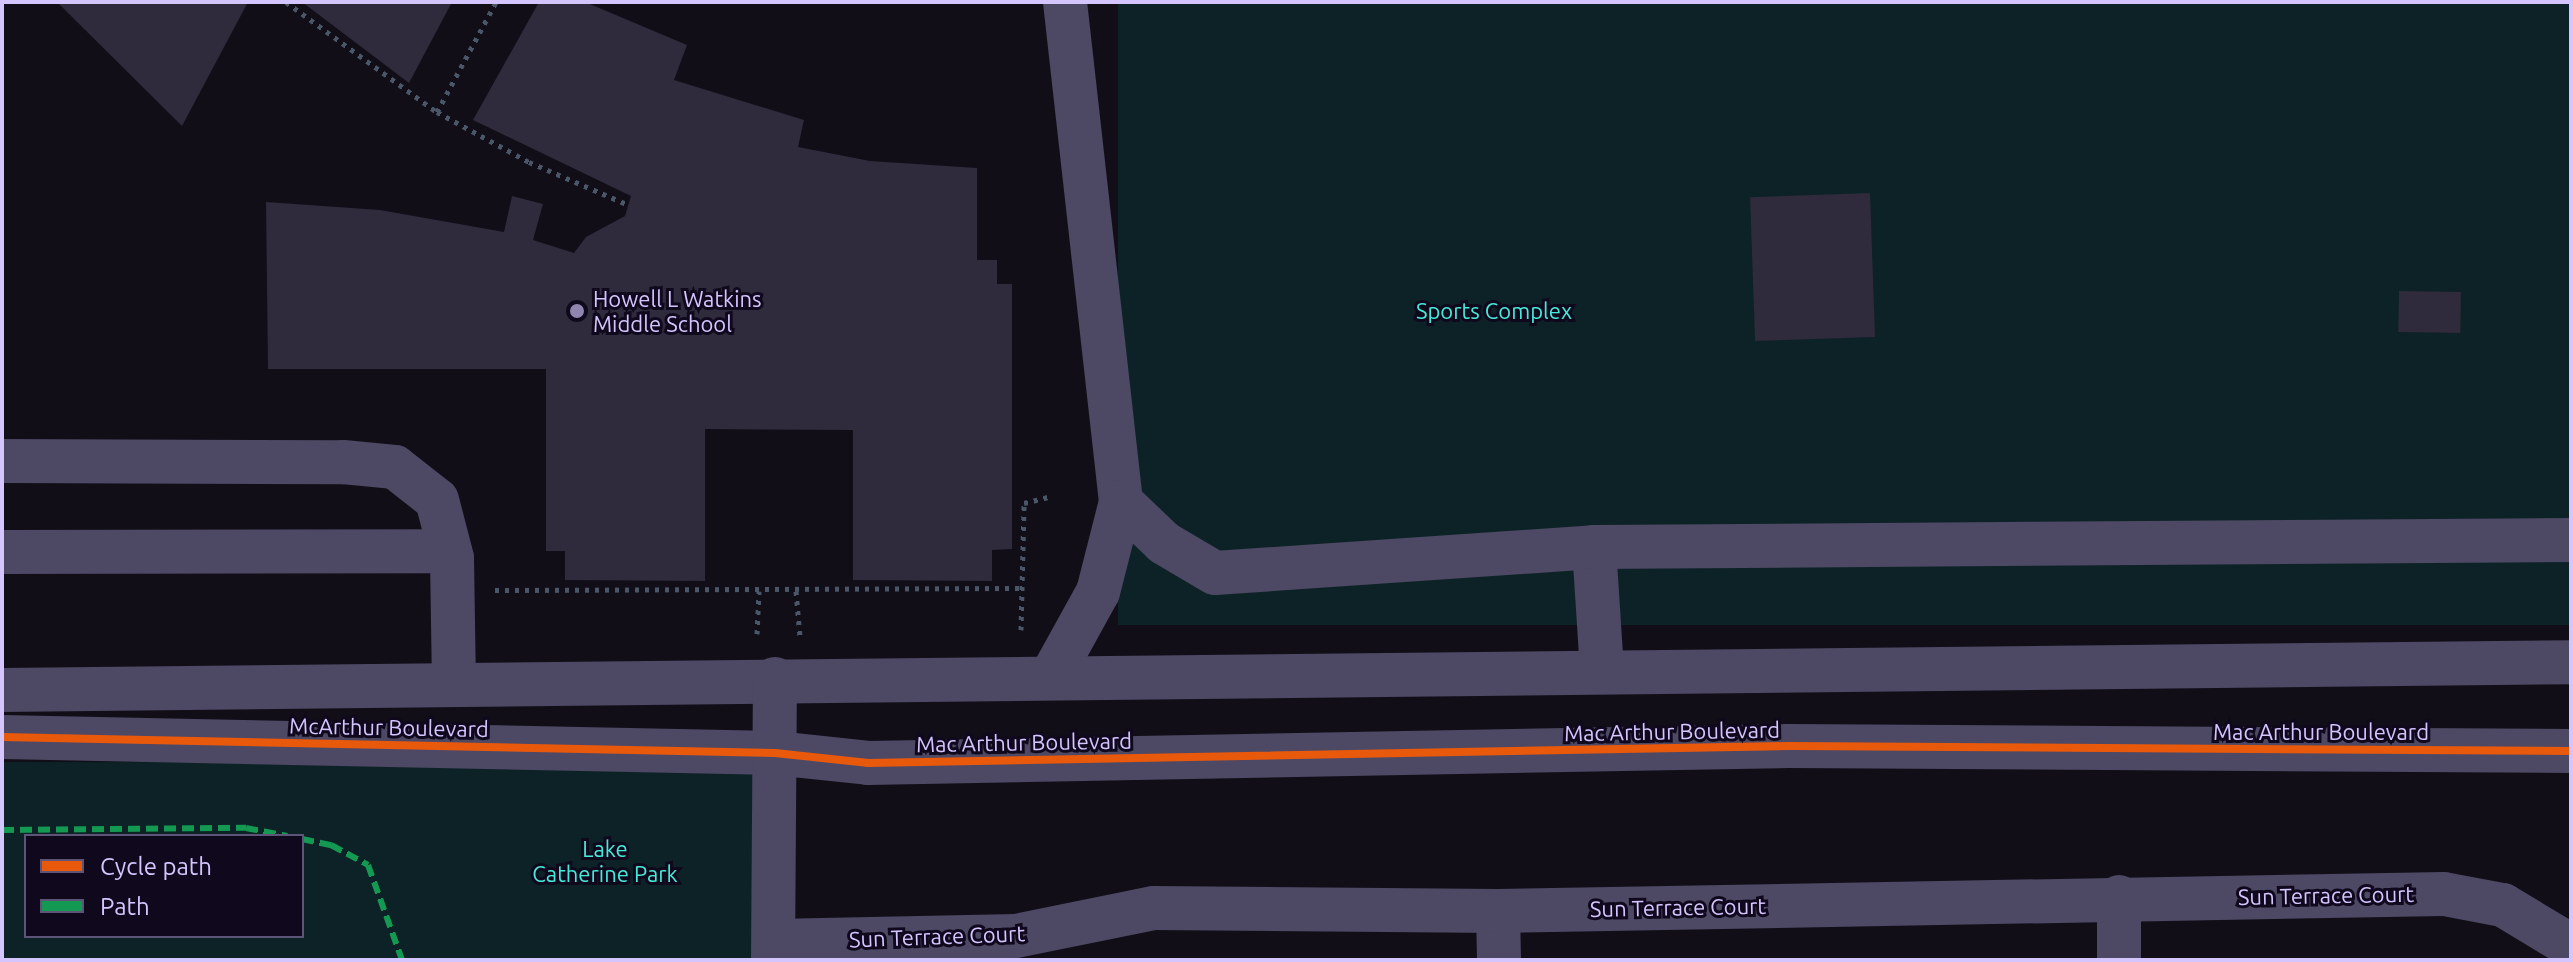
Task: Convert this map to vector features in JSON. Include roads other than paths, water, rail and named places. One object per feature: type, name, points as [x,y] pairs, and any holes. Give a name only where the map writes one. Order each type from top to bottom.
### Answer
[{"type":"street","points":[[1051,677],[1098,592],[1121,502],[1065,2]]},
{"type":"street","points":[[2,461],[343,462],[395,467],[437,500],[450,551],[454,683]]},
{"type":"street","points":[[1121,502],[1164,543],[1215,573],[1594,547],[2571,540]]},
{"type":"street","points":[[1594,547],[1602,671]]},
{"type":"street","points":[[2,552],[450,551]]},
{"type":"street","points":[[774,951],[775,679],[2571,662]]},
{"type":"street","name":"McArthur Boulevard","points":[[2,690],[775,679]]},
{"type":"street","name":"McArthur Boulevard","points":[[2,737],[775,753]]},
{"type":"street","name":"Mac Arthur Boulevard","points":[[775,753],[868,763],[1788,746],[2571,751]]},
{"type":"street","name":"Sun Terrace Court","points":[[774,951],[1016,936],[1154,908],[1498,911],[2119,897],[2444,894],[2503,905],[2571,946]]},
{"type":"street","points":[[2119,897],[2119,960]]},
{"type":"street","points":[[1498,911],[1499,960]]},
{"type":"place","name":"Howell L Watkins Middle School","points":[[577,311]]},
{"type":"park label","name":"Sports Complex","points":[[1494,311]]},
{"type":"park label","name":"Lake Catherine Park","points":[[605,860]]}]
